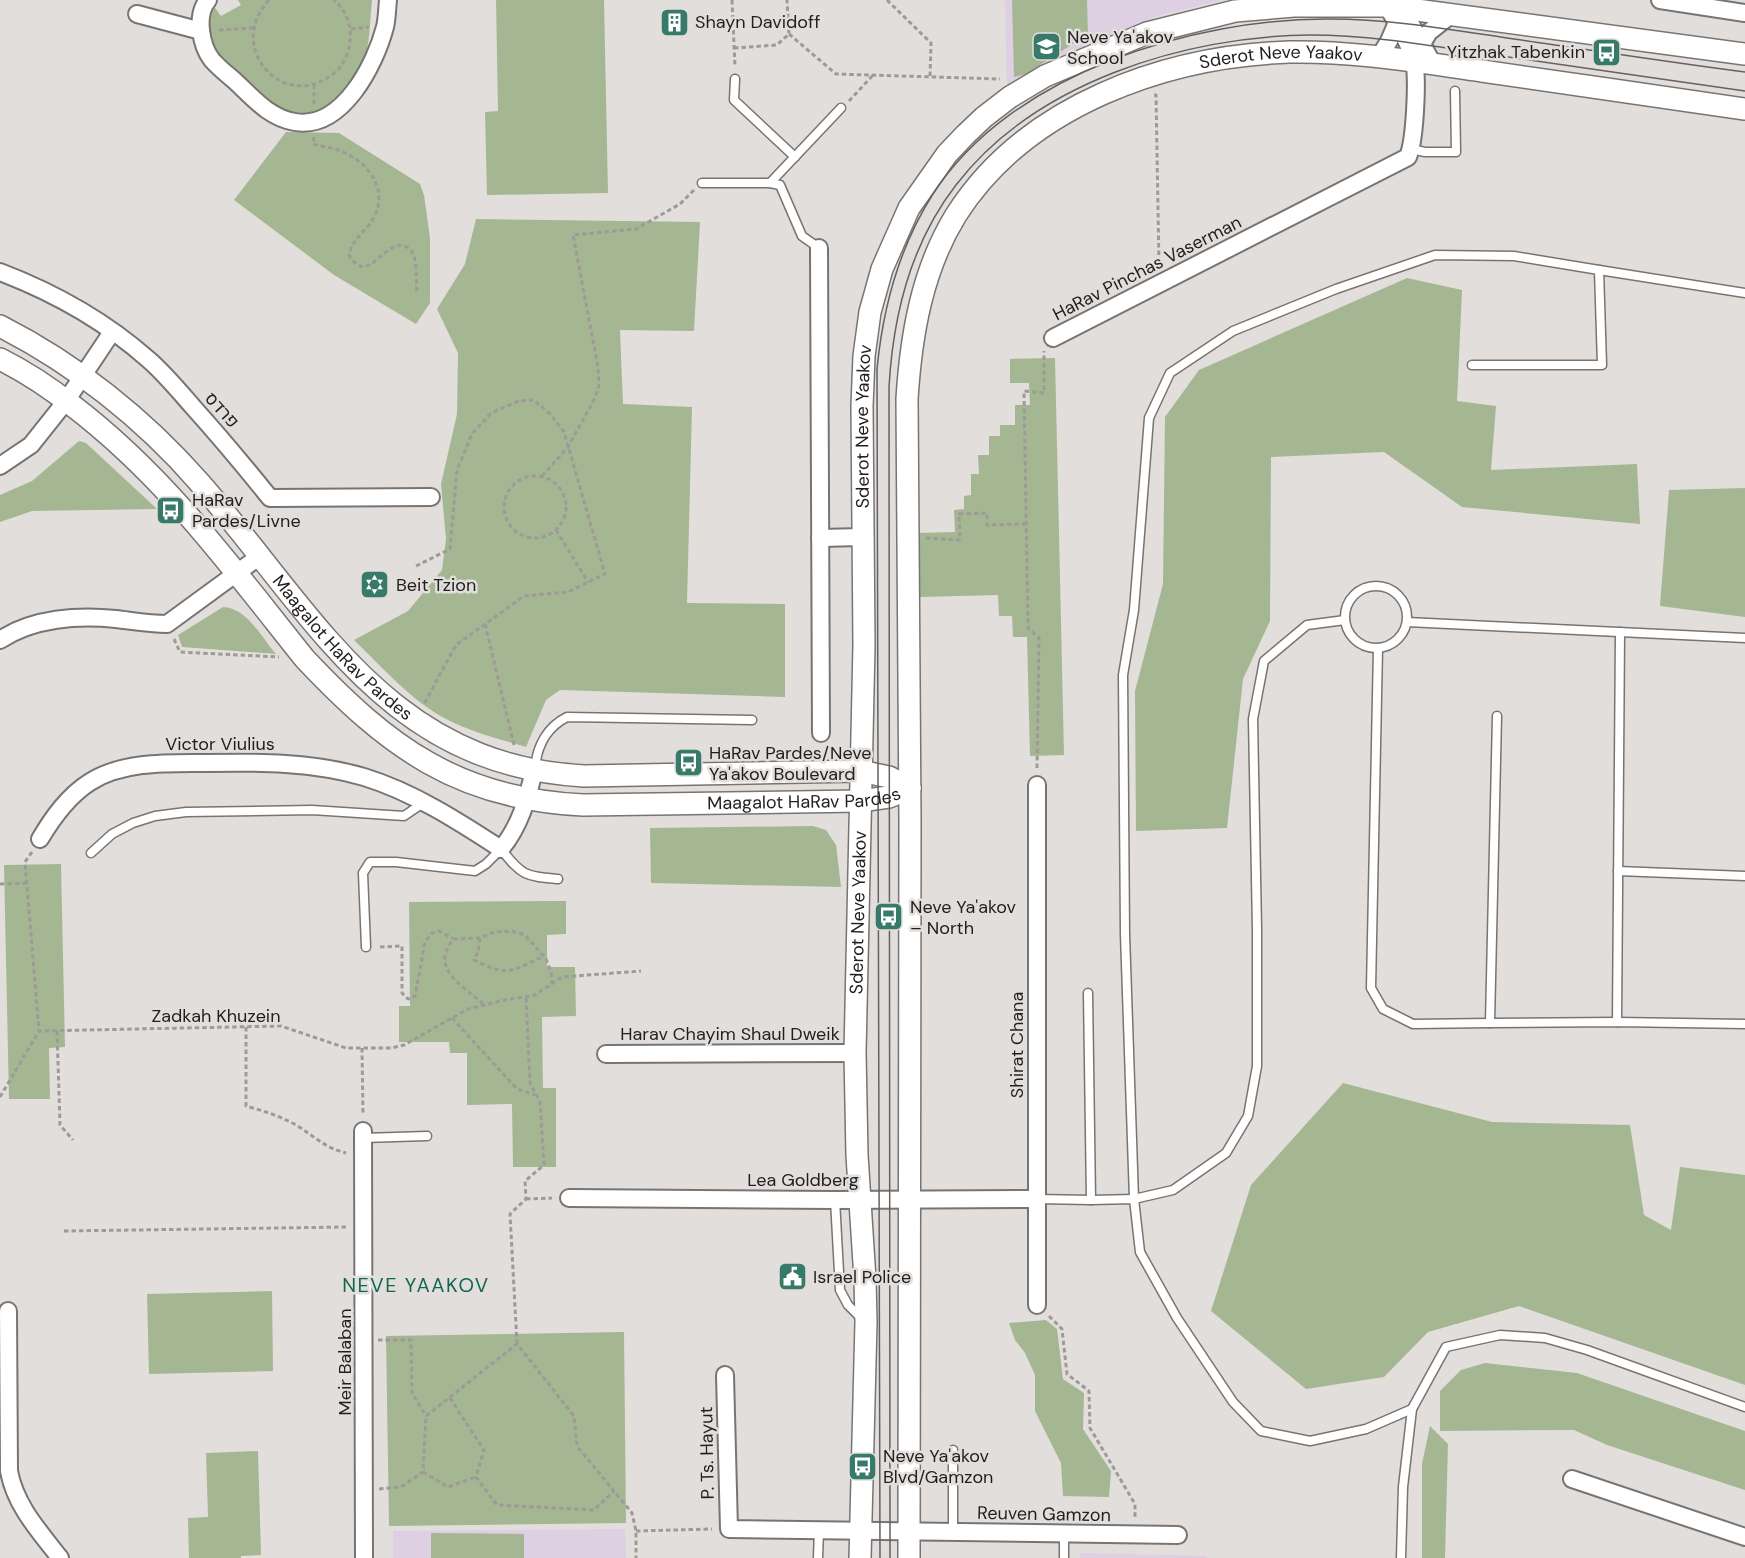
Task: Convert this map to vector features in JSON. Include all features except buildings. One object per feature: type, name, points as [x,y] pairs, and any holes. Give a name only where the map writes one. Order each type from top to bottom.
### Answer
[{"type":"street","points":[[208,0],[201,17],[201,31],[204,45],[212,59],[266,110],[279,118],[297,123],[314,122],[334,113],[357,88],[379,46],[385,26],[388,0]]},
{"type":"street","points":[[1660,0],[1745,13]]},
{"type":"street","name":"Sderot Neve Yaakov","points":[[861,1558],[866,1322],[856,1155],[855,1053],[864,645],[862,406],[864,356],[870,312],[882,269],[909,208],[947,154],[984,117],[1010,97],[1045,76],[1116,44],[1206,16],[1266,7],[1328,5],[1398,7],[1745,54]]},
{"type":"street","points":[[1398,7],[1423,57]]},
{"type":"street","points":[[1379,57],[1389,40],[1398,7]]},
{"type":"street","points":[[137,14],[201,31]]},
{"type":"street","points":[[1411,149],[1423,57],[1430,32],[1452,14]]},
{"type":"street","name":"Sderot Neve Yaakov","points":[[909,1558],[910,788],[907,399],[909,358],[918,311],[940,247],[956,216],[995,167],[1039,130],[1104,93],[1150,76],[1196,63],[1264,54],[1317,52],[1379,57],[1423,57],[1745,109]]},
{"type":"street","name":"HaRav Pinchas Vaserman","points":[[1053,338],[1401,162],[1408,157],[1411,149]]},
{"type":"street","points":[[819,248],[821,733]]},
{"type":"street","name":"פרדס","points":[[0,272],[82,310],[135,348],[164,375],[238,457],[270,498],[431,497]]},
{"type":"street","name":"Maagalot HaRav Pardes","points":[[0,326],[34,343],[119,404],[190,472],[326,640],[384,696],[415,721],[448,742],[482,756],[527,770],[584,776],[860,771],[890,777],[910,788]]},
{"type":"street","points":[[0,466],[31,445],[66,401],[112,332]]},
{"type":"street","name":"Maagalot HaRav Pardes","points":[[0,358],[19,368],[100,427],[177,500],[304,658],[365,719],[402,747],[437,769],[475,785],[528,800],[583,805],[860,801],[890,797],[910,788]]},
{"type":"street","points":[[820,538],[862,537]]},
{"type":"street","points":[[0,640],[31,626],[64,619],[103,619],[167,624],[260,556]]},
{"type":"street","name":"Victor Viulius","points":[[40,839],[52,818],[69,799],[91,781],[121,770],[160,763],[264,762],[320,767],[390,786],[472,830],[501,849]]},
{"type":"street","points":[[501,849],[519,823],[528,800],[527,770]]},
{"type":"street","name":"Shirat Chana","points":[[1036,1305],[1037,784]]},
{"type":"street","name":"Harav Chayim Shaul Dweik","points":[[606,1054],[855,1053]]},
{"type":"street","name":"Meir Balaban","points":[[363,1134],[364,1558]]},
{"type":"street","name":"Lea Goldberg","points":[[569,1198],[1036,1199]]},
{"type":"street","points":[[8,1311],[9,1471],[12,1486],[20,1505],[60,1558]]},
{"type":"street","name":"P. Ts. Hayut","points":[[725,1375],[729,1529]]},
{"type":"street","points":[[1572,1479],[1745,1538]]},
{"type":"street","name":"Reuven Gamzon","points":[[729,1529],[1178,1535]]},
{"type":"lane","points":[[735,79],[734,100],[795,157]]},
{"type":"lane","points":[[1411,149],[1425,152],[1456,152],[1455,91]]},
{"type":"lane","points":[[770,183],[841,108]]},
{"type":"lane","points":[[702,183],[780,185],[802,236],[819,248]]},
{"type":"lane","points":[[1412,1409],[1366,1429],[1311,1441],[1260,1431],[1227,1393],[1178,1318],[1140,1252],[1134,1199],[1125,934],[1123,675],[1134,610],[1149,418],[1170,373],[1233,331],[1336,289],[1435,255],[1514,256],[1745,294]]},
{"type":"lane","points":[[1472,365],[1602,365],[1599,270]]},
{"type":"lane","points":[[1380,586],[1390,589],[1400,597],[1405,606],[1407,622],[1402,634],[1395,642],[1378,648],[1363,646],[1347,630],[1345,610],[1357,592],[1367,587],[1380,586]]},
{"type":"lane","points":[[1036,1199],[1134,1199],[1173,1190],[1226,1153],[1248,1116],[1257,1066],[1253,719],[1264,661],[1307,625],[1345,620]]},
{"type":"lane","points":[[1407,622],[1745,638]]},
{"type":"lane","points":[[1617,1022],[1620,632]]},
{"type":"lane","points":[[1378,648],[1371,988],[1383,1009],[1413,1024],[1745,1023]]},
{"type":"lane","points":[[1490,1023],[1497,716]]},
{"type":"lane","points":[[527,770],[543,739],[556,723],[567,717],[752,720]]},
{"type":"lane","points":[[91,853],[112,834],[133,823],[155,816],[186,812],[312,810],[404,816],[423,803]]},
{"type":"lane","points":[[366,947],[363,873],[370,862],[396,862],[475,871],[501,849],[516,868],[530,876],[558,879]]},
{"type":"lane","points":[[1618,871],[1745,876]]},
{"type":"lane","points":[[1088,993],[1091,1200]]},
{"type":"lane","points":[[363,1134],[427,1136]]},
{"type":"lane","points":[[835,1200],[840,1290],[848,1305],[866,1322]]},
{"type":"lane","points":[[1401,1558],[1403,1487],[1412,1409],[1446,1347],[1500,1335],[1545,1338],[1587,1350],[1745,1407]]},
{"type":"lane","points":[[953,1450],[953,1532]]},
{"type":"lane","points":[[818,1558],[819,1530]]},
{"type":"lane","points":[[1064,1534],[1064,1558]]},
{"type":"path","points":[[269,0],[258,13],[253,28],[256,56],[274,77],[300,86],[314,84],[327,78],[338,69],[346,57],[350,44],[350,29],[346,15],[334,0]]},
{"type":"path","points":[[732,0],[735,79]]},
{"type":"path","points":[[787,0],[789,34],[836,74],[1000,79],[1010,97]]},
{"type":"path","points":[[887,0],[931,43],[930,77]]},
{"type":"path","points":[[201,31],[253,28]]},
{"type":"path","points":[[734,48],[777,45],[789,34]]},
{"type":"path","points":[[841,108],[873,75]]},
{"type":"path","points":[[314,84],[314,144],[344,152],[365,166],[377,182],[380,198],[376,210],[369,224],[357,236],[349,255],[353,262],[362,266],[370,265],[389,248],[398,244],[406,246],[413,252],[417,293]]},
{"type":"path","points":[[1145,95],[1156,95],[1159,284]]},
{"type":"path","points":[[542,476],[568,447],[595,398],[599,385],[598,368],[573,236],[636,229],[680,204],[702,183]]},
{"type":"path","name":"HaRav Pinchas Vaserman","points":[[1037,784],[1039,638],[1028,628],[1024,391],[1044,393],[1044,342],[1053,338]]},
{"type":"path","points":[[415,721],[456,645],[524,596],[568,592],[605,574],[564,432],[550,414],[534,400],[519,402],[491,412],[472,434],[457,470],[450,549],[416,566]]},
{"type":"path","points":[[531,476],[542,476],[554,482],[562,490],[566,501],[566,511],[563,522],[556,530],[547,536],[536,538],[525,536],[515,530],[508,522],[505,512],[505,501],[512,486],[531,476]]},
{"type":"path","points":[[907,537],[960,540],[959,514],[987,513],[987,525],[1026,524]]},
{"type":"path","points":[[556,530],[588,583]]},
{"type":"path","points":[[167,624],[180,652],[304,658]]},
{"type":"path","points":[[485,624],[527,770]]},
{"type":"path","points":[[0,1097],[39,1031],[25,862],[40,839]]},
{"type":"path","points":[[0,884],[27,883]]},
{"type":"path","points":[[366,947],[402,946],[402,993],[408,999],[415,996],[425,942],[432,933],[439,931],[454,939],[480,938],[494,932],[512,930],[525,935],[544,957],[551,972],[552,983]]},
{"type":"path","points":[[480,938],[474,960],[495,970],[507,972],[544,957]]},
{"type":"path","points":[[454,939],[449,944],[445,955],[447,973],[484,1005]]},
{"type":"path","name":"Zadkah Khuzein","points":[[39,1031],[281,1026],[346,1048],[404,1046],[468,1009],[535,995],[562,977],[641,971]]},
{"type":"path","points":[[525,1199],[525,1181],[544,1165],[540,1102],[530,1083],[526,996]]},
{"type":"path","points":[[452,1018],[517,1089],[537,1096]]},
{"type":"path","points":[[246,1027],[246,1106],[271,1113],[296,1125],[331,1150],[364,1158]]},
{"type":"path","points":[[57,1031],[60,1125],[73,1140]]},
{"type":"path","points":[[362,1048],[363,1134]]},
{"type":"path","points":[[569,1198],[525,1199],[510,1214],[517,1344],[574,1416],[577,1446],[632,1513],[636,1531],[636,1558]]},
{"type":"path","points":[[64,1231],[364,1227]]},
{"type":"path","points":[[1036,1305],[1062,1329],[1067,1374],[1089,1392],[1090,1428],[1135,1504],[1135,1535]]},
{"type":"path","points":[[364,1340],[411,1340],[412,1393],[426,1416],[423,1472]]},
{"type":"path","points":[[426,1416],[517,1344]]},
{"type":"path","points":[[450,1397],[484,1450],[476,1478]]},
{"type":"path","points":[[364,1490],[401,1487],[423,1472]]},
{"type":"path","points":[[423,1472],[447,1487],[476,1478]]},
{"type":"path","points":[[476,1478],[497,1505],[594,1510],[614,1491]]},
{"type":"path","points":[[636,1531],[729,1529]]},
{"type":"shaded area","name":"Neve Ya'akov School","points":[[1005,0],[1224,0],[1156,16],[1054,61],[1007,86]]},
{"type":"shaded area","points":[[625,1529],[626,1558],[393,1558],[393,1531]]},
{"type":"shaded area","points":[[1081,1553],[1207,1556],[1207,1558],[1080,1558]]},
{"type":"green space","points":[[238,0],[372,0],[368,45],[361,69],[335,99],[319,110],[290,115],[272,108],[220,58],[210,40],[209,18],[213,5],[221,16],[241,5]]},
{"type":"green space","points":[[496,0],[604,0],[608,193],[487,195],[485,112],[498,111]]},
{"type":"green space","points":[[1012,0],[1087,0],[1088,34],[1026,74],[1014,77]]},
{"type":"green space","points":[[286,132],[339,133],[420,184],[424,195],[430,238],[430,303],[416,324],[334,275],[234,200]]},
{"type":"green space","points":[[476,219],[700,222],[694,331],[620,330],[623,404],[692,407],[687,603],[785,604],[785,697],[560,690],[546,700],[526,747],[465,728],[434,712],[398,683],[354,640],[408,611],[442,570],[446,539],[441,484],[457,414],[458,353],[437,309],[465,264]]},
{"type":"green space","points":[[1407,278],[1462,290],[1457,401],[1496,406],[1491,470],[1637,464],[1640,524],[1462,507],[1384,452],[1271,457],[1270,621],[1243,679],[1227,828],[1136,831],[1135,691],[1163,584],[1165,417],[1199,370]]},
{"type":"green space","points":[[1055,358],[1064,755],[1030,756],[1027,637],[1013,637],[1012,616],[999,616],[998,595],[920,597],[919,533],[955,532],[954,510],[964,509],[964,496],[971,495],[971,474],[979,474],[978,455],[989,455],[989,436],[1000,436],[1000,425],[1015,425],[1015,405],[1030,405],[1029,383],[1010,383],[1010,359]]},
{"type":"green space","points":[[79,441],[86,443],[157,509],[32,511],[0,522],[0,495],[32,481]]},
{"type":"green space","points":[[1745,488],[1745,617],[1660,606],[1669,490]]},
{"type":"green space","points":[[223,607],[231,608],[246,618],[276,654],[182,647],[178,635]]},
{"type":"green space","points":[[813,826],[826,830],[836,845],[841,887],[651,883],[650,828]]},
{"type":"green space","points":[[61,864],[65,1047],[49,1048],[50,1099],[9,1099],[4,865]]},
{"type":"green space","points":[[566,901],[566,934],[547,935],[547,967],[575,967],[576,1016],[542,1017],[543,1088],[556,1088],[556,1167],[513,1167],[512,1104],[467,1105],[467,1053],[450,1053],[449,1042],[399,1042],[399,1006],[410,1006],[409,902]]},
{"type":"green space","points":[[1343,1083],[1492,1122],[1630,1125],[1644,1215],[1671,1230],[1680,1167],[1745,1175],[1745,1385],[1519,1306],[1428,1332],[1384,1377],[1306,1389],[1211,1311],[1251,1185]]},
{"type":"green space","points":[[272,1291],[273,1371],[149,1374],[147,1294]]},
{"type":"green space","points":[[1046,1320],[1057,1329],[1063,1379],[1084,1393],[1083,1429],[1111,1471],[1109,1497],[1063,1496],[1061,1463],[1035,1411],[1035,1375],[1025,1353],[1015,1340],[1009,1323]]},
{"type":"green space","points":[[624,1332],[626,1523],[389,1526],[386,1336]]},
{"type":"green space","points":[[1485,1363],[1577,1373],[1745,1431],[1745,1490],[1607,1445],[1574,1430],[1440,1431],[1440,1391],[1461,1370]]},
{"type":"green space","points":[[1430,1426],[1448,1444],[1445,1558],[1422,1558],[1422,1464]]},
{"type":"green space","points":[[258,1451],[261,1555],[241,1556],[241,1558],[189,1558],[188,1518],[208,1517],[206,1453]]},
{"type":"green space","points":[[431,1533],[524,1534],[524,1558],[431,1558]]},
{"type":"tram line","points":[[880,1558],[877,369],[888,300],[894,278],[921,214],[933,194],[967,152],[1009,115],[1057,85],[1110,61],[1165,42],[1222,29],[1277,21],[1330,19],[1376,21],[1745,72]]},
{"type":"tram line","points":[[890,1558],[889,387],[895,333],[907,281],[916,255],[940,207],[956,185],[989,149],[1027,118],[1070,93],[1116,72],[1164,56],[1213,44],[1310,35],[1379,39],[1745,91]]},
{"type":"place","name":"Shayn Davidoff","points":[[674,22]]},
{"type":"place","name":"Neve Ya'akov School","points":[[1046,47]]},
{"type":"place","name":"Yitzhak Tabenkin","points":[[1606,52]]},
{"type":"place","name":"HaRav Pardes/Livne","points":[[171,510]]},
{"type":"place","name":"Beit Tzion","points":[[375,585]]},
{"type":"place","name":"HaRav Pardes/Neve Ya'akov Boulevard","points":[[688,763]]},
{"type":"place","name":"Neve Ya'akov – North","points":[[889,917]]},
{"type":"place","name":"Israel Police","points":[[792,1277]]},
{"type":"place","name":"Neve Ya'akov Blvd/Gamzon","points":[[862,1466]]},
{"type":"district","name":"NEVE YAAKOV","points":[[416,1285]]}]
